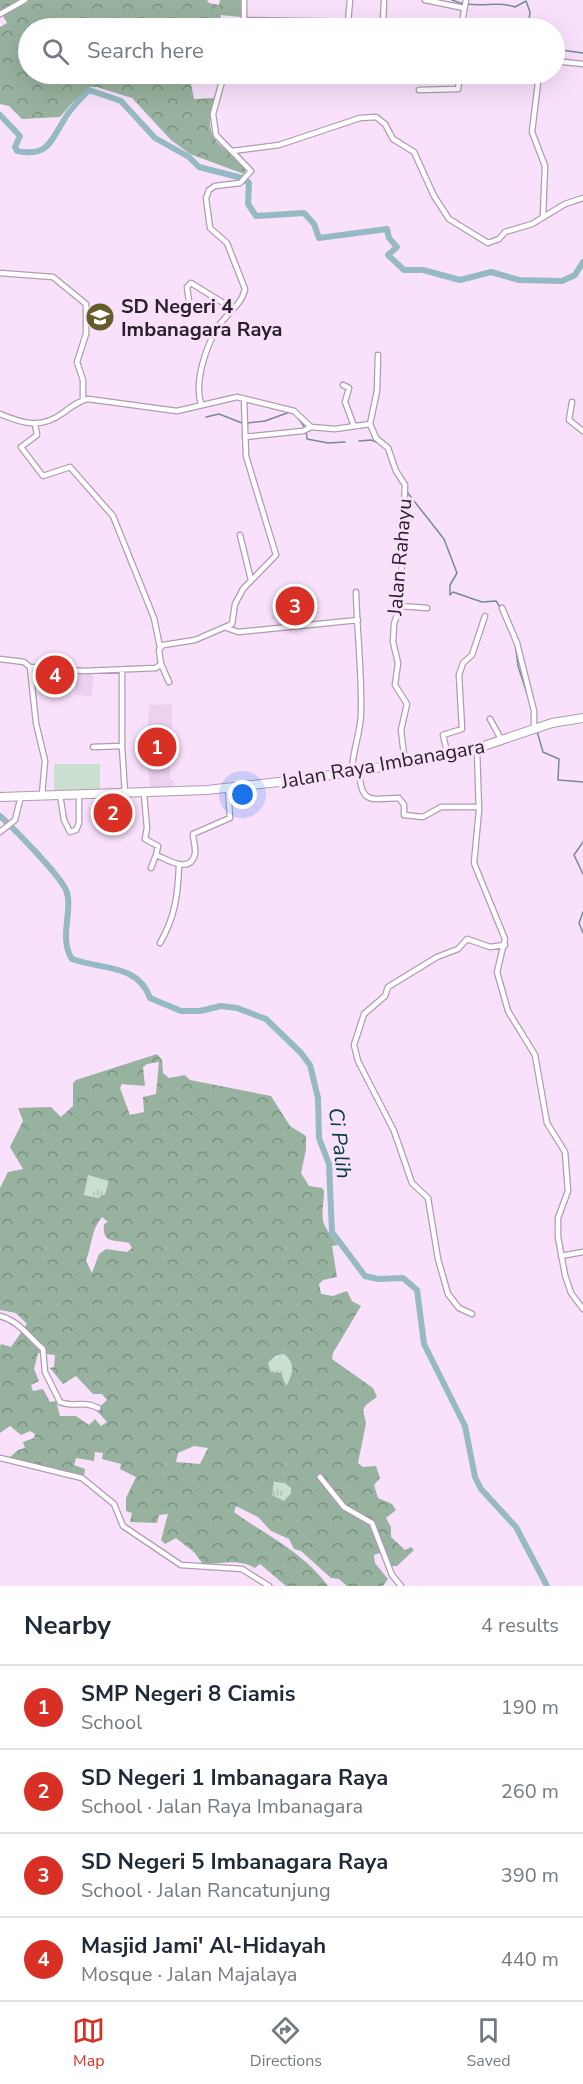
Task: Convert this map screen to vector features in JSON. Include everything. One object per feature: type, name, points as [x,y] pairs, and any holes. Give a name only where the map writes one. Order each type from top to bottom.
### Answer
[{"type":"highway","name":"Jalan Raya Imbanagara","points":[[0,797],[144,794],[228,788],[356,771],[477,750],[536,729],[583,718]]},
{"type":"street","points":[[0,14],[25,0]]},
{"type":"street","points":[[244,0],[244,18]]},
{"type":"street","points":[[348,18],[350,0]]},
{"type":"street","points":[[383,18],[384,0]]},
{"type":"street","points":[[425,0],[465,3],[463,18]]},
{"type":"street","points":[[565,62],[583,64]]},
{"type":"street","points":[[201,404],[200,382],[207,351],[218,327],[243,296],[244,286],[227,243],[210,228],[206,198],[209,190],[215,186],[235,185],[244,181],[250,173],[250,169],[216,135],[213,114],[221,84]]},
{"type":"street","points":[[419,90],[458,89],[459,84]]},
{"type":"street","points":[[538,84],[532,137],[545,166],[543,216]]},
{"type":"street","points":[[232,151],[279,145],[360,118],[376,117],[385,124],[393,140],[414,152],[434,196],[449,219],[476,238],[492,243],[506,232],[532,224],[543,216],[583,198]]},
{"type":"street","points":[[0,273],[53,277],[86,304],[86,334],[77,362],[83,380],[83,400]]},
{"type":"street","points":[[189,301],[187,287],[191,283],[233,309]]},
{"type":"street","points":[[245,437],[370,424],[377,391],[378,355]]},
{"type":"street","points":[[343,385],[349,388],[345,402],[354,426]]},
{"type":"street","points":[[0,414],[20,423],[35,424],[51,421],[83,400],[96,399],[177,411],[231,397],[294,411],[308,429]]},
{"type":"street","points":[[160,646],[195,640],[232,624],[238,597],[251,580],[272,560],[276,552],[247,462],[244,399]]},
{"type":"street","points":[[572,402],[569,420],[583,431]]},
{"type":"street","points":[[35,424],[37,435],[21,447],[43,476],[70,466],[107,507],[119,529],[154,618],[161,664],[169,682]]},
{"type":"street","name":"Jalan Rahayu","points":[[370,424],[376,438],[388,448],[405,489],[400,606],[393,637],[398,663],[395,682],[408,704],[402,730],[405,763]]},
{"type":"street","points":[[240,535],[251,580]]},
{"type":"street","points":[[356,592],[361,722],[352,754],[362,789],[372,800],[399,798],[404,805],[404,815],[423,817],[441,807],[478,807]]},
{"type":"street","points":[[400,606],[427,608]]},
{"type":"street","points":[[502,608],[517,643],[536,729]]},
{"type":"street","points":[[448,756],[443,735],[462,729],[459,675],[464,663],[472,655],[485,616]]},
{"type":"street","points":[[227,628],[238,632],[358,620]]},
{"type":"street","points":[[0,659],[24,662],[30,667],[122,670],[152,669],[161,664]]},
{"type":"street","points":[[30,667],[36,723],[45,761],[42,795]]},
{"type":"street","points":[[122,670],[122,746],[125,794]]},
{"type":"street","points":[[490,719],[502,741]]},
{"type":"street","points":[[93,747],[122,746]]},
{"type":"street","points":[[477,750],[478,807],[474,863],[500,926],[505,945],[497,972],[508,1011],[535,1055],[547,1123],[562,1147],[566,1160],[568,1191],[557,1223],[561,1256],[571,1293],[583,1309]]},
{"type":"street","points":[[156,855],[179,865],[187,863],[194,857],[193,834],[230,818],[228,788]]},
{"type":"street","points":[[144,794],[147,828],[145,838],[148,843],[158,846],[151,868]]},
{"type":"street","points":[[60,795],[64,820],[70,832],[76,830],[79,823],[79,795]]},
{"type":"street","points":[[0,832],[15,819],[21,796]]},
{"type":"street","points":[[160,943],[170,925],[177,902],[179,865]]},
{"type":"street","points":[[472,1314],[459,1308],[448,1294],[438,1259],[428,1198],[412,1183],[394,1131],[358,1061],[354,1040],[364,1014],[385,996],[388,987],[437,957],[456,950],[467,939],[490,946],[505,945]]},
{"type":"street","points":[[561,1256],[583,1252]]},
{"type":"street","points":[[0,1316],[20,1325],[31,1341],[43,1349],[45,1372],[60,1402],[68,1405],[87,1402],[98,1407]]},
{"type":"street","points":[[0,1458],[91,1482],[114,1504],[123,1527],[181,1565],[242,1569],[269,1586]]},
{"type":"street","points":[[320,1477],[344,1507],[372,1522],[392,1575],[401,1586]]},
{"type":"shaded area","name":"SD Negeri 4 Imbanagara Raya","points":[[93,310],[108,311],[106,330],[89,328],[88,322],[92,322]]},
{"type":"shaded area","points":[[291,598],[298,598],[298,625],[277,627],[276,619],[271,619],[271,616],[291,613]]},
{"type":"shaded area","points":[[94,672],[92,696],[75,695],[76,673]]},
{"type":"shaded area","points":[[172,704],[172,740],[167,741],[171,780],[174,780],[175,789],[150,790],[147,752],[149,705]]},
{"type":"green space","points":[[0,0],[19,0],[19,3],[27,0],[207,0],[209,3],[219,5],[220,0],[242,0],[241,17],[221,15],[220,18],[18,18],[18,84],[191,84],[194,99],[215,98],[210,115],[212,134],[246,171],[244,174],[190,154],[171,140],[132,98],[97,87],[90,87],[60,117],[22,119],[9,106],[0,104],[0,27],[7,23],[0,11]]},
{"type":"green space","points":[[54,764],[100,764],[100,790],[54,790]]},
{"type":"green space","points":[[157,1054],[162,1060],[163,1073],[169,1078],[185,1075],[190,1080],[271,1096],[290,1126],[306,1136],[306,1150],[301,1173],[309,1186],[322,1188],[324,1191],[322,1214],[324,1224],[338,1245],[332,1246],[337,1277],[323,1280],[319,1284],[321,1294],[333,1296],[347,1291],[352,1301],[361,1306],[333,1353],[332,1359],[373,1388],[377,1397],[363,1410],[366,1423],[358,1463],[363,1467],[376,1466],[380,1478],[374,1485],[378,1498],[392,1504],[396,1510],[386,1518],[391,1527],[391,1537],[405,1550],[411,1547],[414,1550],[397,1566],[391,1566],[386,1551],[374,1555],[375,1563],[388,1579],[383,1586],[347,1586],[339,1579],[331,1578],[301,1551],[294,1549],[289,1539],[271,1531],[258,1517],[236,1506],[234,1512],[296,1554],[328,1586],[286,1586],[260,1564],[255,1568],[236,1562],[203,1564],[194,1552],[176,1538],[165,1544],[161,1540],[168,1514],[159,1515],[157,1523],[130,1522],[132,1513],[126,1511],[126,1498],[136,1477],[120,1469],[121,1464],[102,1459],[103,1453],[95,1452],[94,1461],[76,1458],[74,1465],[85,1469],[84,1476],[37,1469],[9,1458],[18,1450],[25,1448],[23,1442],[34,1438],[35,1434],[30,1431],[21,1435],[10,1426],[0,1433],[0,1347],[1,1344],[11,1347],[27,1324],[16,1313],[0,1310],[0,1188],[8,1172],[23,1169],[10,1147],[23,1121],[18,1108],[51,1107],[61,1117],[73,1106],[73,1083],[76,1080]],"holes":[[[159,1062],[156,1094],[143,1097],[144,1112],[130,1115],[120,1088],[122,1084],[145,1086],[143,1067]],[[88,1175],[109,1181],[105,1194],[98,1198],[84,1195]],[[102,1217],[108,1222],[104,1224],[107,1238],[129,1243],[132,1248],[127,1252],[106,1249],[99,1254],[92,1273],[86,1261],[96,1227]],[[38,1353],[55,1355],[54,1367],[50,1368],[63,1384],[76,1376],[93,1394],[102,1394],[107,1400],[96,1410],[107,1422],[101,1426],[95,1419],[89,1425],[76,1416],[60,1416],[56,1401],[50,1402],[43,1389],[33,1391],[31,1385],[39,1381],[34,1369]],[[284,1354],[288,1358],[292,1369],[286,1386],[281,1373],[271,1372],[268,1363],[276,1355]],[[194,1446],[208,1448],[200,1464],[176,1462],[178,1453]],[[274,1482],[285,1483],[291,1488],[291,1493],[284,1501],[272,1495]]]},
{"type":"green space","points":[[88,1175],[110,1181],[105,1194],[98,1198],[84,1195]]},
{"type":"green space","points":[[284,1354],[292,1365],[286,1386],[271,1372],[268,1363],[277,1355]]},
{"type":"green space","points":[[281,1481],[288,1484],[291,1491],[288,1498],[281,1501],[274,1498],[271,1491],[274,1484]]},
{"type":"waterway","points":[[452,0],[463,4]]},
{"type":"waterway","points":[[467,4],[504,4],[515,7],[526,1],[530,12],[529,18]]},
{"type":"waterway","points":[[565,51],[583,53]]},
{"type":"waterway","points":[[0,115],[20,136],[15,147],[17,151],[35,152],[47,146],[69,112],[89,90],[121,101],[155,138],[189,157],[199,167],[242,178],[249,183],[248,204],[256,216],[304,213],[314,224],[319,238],[387,229],[389,238],[397,247],[388,255],[404,270],[423,270],[460,280],[491,272],[519,280],[562,281],[575,275],[583,262]]},
{"type":"waterway","points":[[247,423],[265,421],[290,412]]},
{"type":"waterway","points":[[206,417],[219,414],[242,423]]},
{"type":"waterway","points":[[298,418],[306,429],[307,439],[328,443],[345,442]]},
{"type":"waterway","points":[[359,441],[371,440],[379,443]]},
{"type":"waterway","points":[[390,461],[396,476]]},
{"type":"waterway","points":[[407,492],[444,539],[457,573],[450,585],[450,595],[453,592],[482,602],[496,601],[500,607]]},
{"type":"waterway","points":[[516,650],[518,666],[530,703]]},
{"type":"waterway","points":[[537,731],[543,752],[559,759],[558,780],[583,782]]},
{"type":"waterway","name":"Ci Palih","points":[[0,816],[46,863],[66,890],[68,898],[66,942],[72,959],[128,974],[137,979],[150,998],[181,1011],[200,1011],[221,1006],[237,1008],[266,1019],[310,1065],[318,1098],[319,1138],[329,1164],[332,1232],[365,1276],[378,1279],[403,1278],[417,1290],[424,1344],[465,1426],[475,1477],[481,1489],[516,1527],[547,1586]]},
{"type":"waterway","points":[[583,842],[574,855],[583,874]]},
{"type":"waterway","points":[[583,912],[579,923],[583,933]]},
{"type":"place","name":"SD Negeri 4 Imbanagara Raya","points":[[100,317]]},
{"type":"place","name":"SD Negeri 5 Imbanagara Raya","points":[[295,606]]},
{"type":"place","name":"Masjid Jami' Al-Hidayah","points":[[55,675]]},
{"type":"place","name":"SMP Negeri 8 Ciamis","points":[[157,747]]},
{"type":"place","name":"SD Negeri 1 Imbanagara Raya","points":[[113,813]]}]
